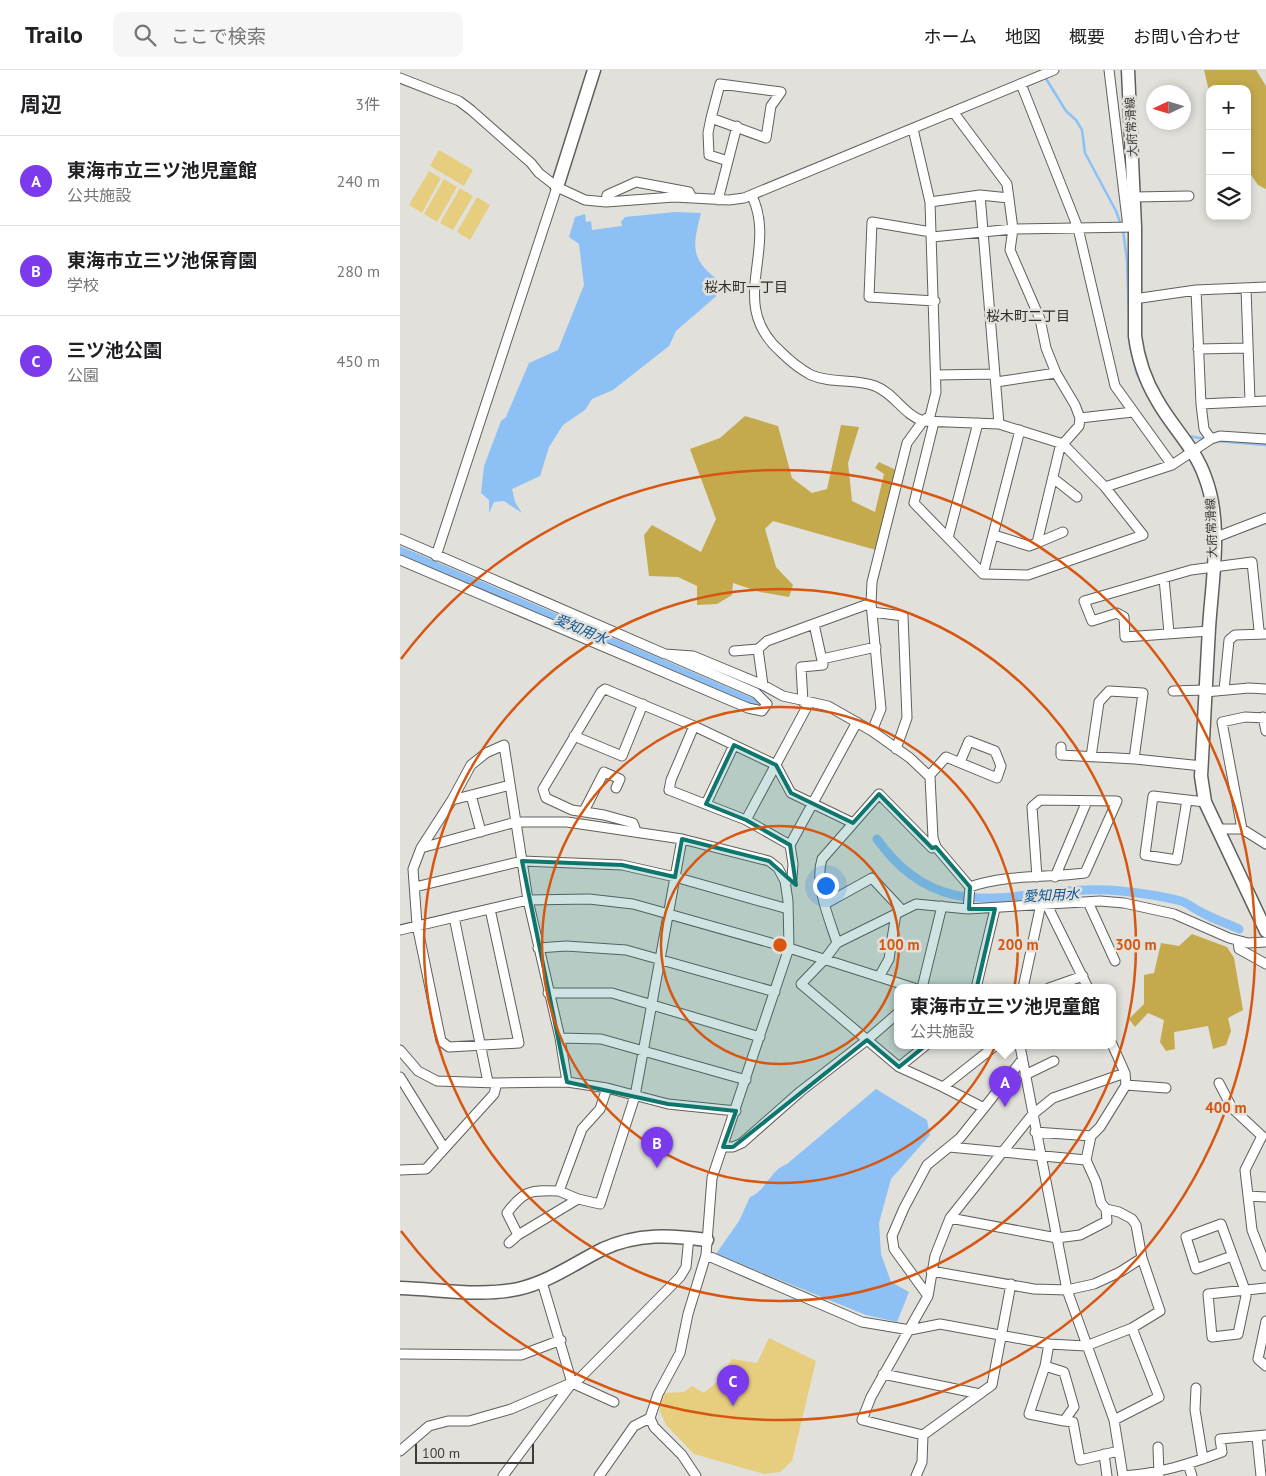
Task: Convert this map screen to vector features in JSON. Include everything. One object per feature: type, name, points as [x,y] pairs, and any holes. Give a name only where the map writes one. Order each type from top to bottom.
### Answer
[{"type":"main road","points":[[557,187],[594,70]]},
{"type":"main road","name":"大府常滑線","points":[[1128,70],[1134,197],[1132,227],[1135,336],[1145,376],[1157,402],[1193,452],[1206,477],[1210,492],[1214,538],[1202,766],[1205,802],[1266,931]]},
{"type":"main road","points":[[400,1288],[491,1292],[516,1289],[542,1282],[603,1249],[625,1241],[653,1235],[707,1240]]},
{"type":"street","points":[[400,78],[458,100],[472,110],[557,187],[585,200],[606,202],[691,198],[737,200],[752,196],[1054,70]]},
{"type":"street","points":[[935,301],[869,297],[872,222],[931,234],[1013,229],[1132,227],[1109,70]]},
{"type":"street","points":[[711,118],[766,138],[771,106],[780,92],[720,84],[711,118],[708,133],[710,155],[728,161]]},
{"type":"street","points":[[1021,84],[1078,228],[1115,386],[1172,464]]},
{"type":"street","points":[[954,113],[1007,184],[1013,229],[1010,250],[1040,320],[1046,348],[1056,373],[1075,404],[1080,418],[1080,426],[1062,444],[1037,543]]},
{"type":"street","points":[[718,200],[737,126]]},
{"type":"street","points":[[872,731],[881,709],[872,608],[872,582],[907,442],[923,421],[930,416],[936,392],[935,301],[930,202],[913,129]]},
{"type":"street","points":[[606,202],[607,195],[636,182],[689,192],[691,198]]},
{"type":"street","points":[[436,556],[557,187]]},
{"type":"street","points":[[930,202],[980,195],[1009,198]]},
{"type":"street","points":[[980,195],[999,424]]},
{"type":"street","points":[[752,196],[757,206],[760,226],[753,302],[757,319],[768,339],[795,365],[810,374],[834,381],[860,382],[877,386],[891,395],[916,418],[923,421],[999,424],[1062,444],[1105,487],[1143,534],[1028,575],[983,574],[914,503],[934,422]]},
{"type":"street","points":[[1134,197],[1189,196]]},
{"type":"street","points":[[1134,299],[1196,290],[1266,287]]},
{"type":"street","points":[[1246,288],[1250,401]]},
{"type":"street","points":[[1196,290],[1201,404],[1204,429],[1211,439]]},
{"type":"street","points":[[1198,349],[1248,348]]},
{"type":"street","points":[[936,375],[995,378],[1056,373]]},
{"type":"street","points":[[1201,404],[1266,402]]},
{"type":"street","points":[[1080,418],[1133,412]]},
{"type":"street","points":[[948,538],[978,423]]},
{"type":"street","points":[[983,574],[1020,430]]},
{"type":"street","points":[[1105,487],[1172,464],[1211,439],[1220,436],[1266,439]]},
{"type":"street","points":[[1053,478],[1076,497]]},
{"type":"street","points":[[1214,538],[1266,518]]},
{"type":"street","points":[[994,535],[1029,546],[1063,532]]},
{"type":"street","points":[[400,540],[756,693],[767,704],[762,711],[748,708],[400,560]]},
{"type":"street","points":[[1209,631],[1125,637],[1124,617],[1117,613],[1092,621],[1084,601],[1190,570],[1252,562],[1262,632],[1235,635],[1229,640],[1226,646],[1224,690]]},
{"type":"street","points":[[1164,578],[1169,634]]},
{"type":"street","points":[[734,651],[758,649],[767,641],[814,624],[872,608],[903,616],[907,718],[896,749]]},
{"type":"street","points":[[746,820],[776,765],[806,702],[801,666],[823,665],[814,624]]},
{"type":"street","points":[[822,659],[876,647]]},
{"type":"street","points":[[758,649],[763,685]]},
{"type":"street","points":[[665,654],[693,656],[763,685],[783,696],[828,706],[872,731],[929,776],[932,789],[933,838],[936,846],[970,889],[968,906]]},
{"type":"street","points":[[636,830],[633,823],[584,811],[572,810],[546,798],[543,789],[601,692],[605,689],[694,726],[776,765],[791,793],[812,805],[853,823]]},
{"type":"street","points":[[1173,691],[1266,689]]},
{"type":"street","points":[[1091,757],[1099,702],[1109,690],[1143,693],[1134,759]]},
{"type":"street","points":[[574,736],[622,756],[643,704]]},
{"type":"street","points":[[1242,829],[1222,722],[1244,717],[1265,718],[1266,731]]},
{"type":"street","points":[[785,882],[792,878],[793,864],[790,846],[857,722]]},
{"type":"street","points":[[694,726],[671,780],[669,790],[746,820],[790,846]]},
{"type":"street","points":[[929,776],[946,757],[997,778],[1001,766],[995,751],[969,741],[960,762]]},
{"type":"street","points":[[490,909],[519,1043],[449,1047],[441,1041],[417,925],[413,868],[421,848],[452,800],[471,765],[486,753],[504,745],[528,900],[548,993],[560,1038],[567,1082]]},
{"type":"street","points":[[706,804],[734,745]]},
{"type":"street","points":[[1061,747],[1061,755],[1134,759],[1202,766]]},
{"type":"street","points":[[584,811],[604,772],[620,779],[616,788]]},
{"type":"street","points":[[452,800],[510,785]]},
{"type":"street","points":[[837,942],[825,904],[819,869],[820,864],[822,859],[879,794],[932,848],[936,846]]},
{"type":"street","points":[[471,795],[481,832]]},
{"type":"street","points":[[1187,800],[1177,860],[1145,855],[1153,796],[1205,802]]},
{"type":"street","points":[[970,889],[990,881],[1085,873],[1117,802],[1040,800],[1032,807],[1037,877]]},
{"type":"street","points":[[1055,877],[1087,801]]},
{"type":"street","points":[[421,848],[516,822],[567,822],[636,830],[682,839],[769,861],[778,868],[785,882],[789,948],[712,1178],[706,1255],[688,1314],[680,1353],[658,1394],[650,1418],[654,1427],[682,1455],[696,1476]]},
{"type":"street","points":[[1218,830],[1242,829],[1266,844]]},
{"type":"street","points":[[518,1236],[507,1213],[518,1198],[534,1190],[559,1191],[578,1199],[600,1204],[636,1096],[682,839]]},
{"type":"street","points":[[415,887],[522,861],[622,865],[675,877],[788,909]]},
{"type":"street","points":[[825,904],[872,878],[898,911],[889,959],[879,977]]},
{"type":"street","points":[[400,930],[528,900],[589,899],[633,904],[668,913],[789,948],[901,984]]},
{"type":"street","points":[[1088,902],[1115,961]]},
{"type":"street","points":[[984,1108],[899,1067],[801,984],[825,959],[837,942],[916,904],[995,908],[1088,902],[1124,903],[1156,909],[1238,941],[1266,942]]},
{"type":"street","points":[[1044,905],[1086,984]]},
{"type":"street","points":[[1024,984],[1044,905]]},
{"type":"street","points":[[923,984],[942,906]]},
{"type":"street","points":[[977,984],[995,908]]},
{"type":"street","points":[[400,1170],[426,1169],[494,1094],[481,1046],[454,917]]},
{"type":"street","points":[[1238,941],[1239,949],[1266,964]]},
{"type":"street","points":[[538,948],[583,947],[626,950],[775,992]]},
{"type":"street","points":[[1060,984],[1083,976]]},
{"type":"street","points":[[548,993],[612,993],[760,1037]]},
{"type":"street","points":[[723,1147],[733,1147],[742,1143],[801,1090],[867,1040],[894,1016]]},
{"type":"street","points":[[560,1038],[601,1039],[746,1080]]},
{"type":"street","points":[[899,1067],[921,1049]]},
{"type":"street","points":[[943,1087],[991,1049]]},
{"type":"street","points":[[1020,1049],[1039,1156],[1067,1290],[1114,1420],[1123,1476],[1159,1474],[1222,1452],[1220,1439],[1262,1436],[1261,1476]]},
{"type":"street","points":[[950,1218],[1057,1238],[1080,1235],[1107,1221],[1106,1209],[1098,1196],[1096,1182],[1086,1160],[1091,1136],[1100,1127],[1126,1085],[1125,1073],[1114,1049]]},
{"type":"street","points":[[400,1050],[418,1071],[438,1081],[567,1082],[607,1088],[668,1104],[736,1111]]},
{"type":"street","points":[[928,1296],[894,1249],[892,1236],[907,1201],[927,1165],[960,1138],[1022,1060]]},
{"type":"street","points":[[1025,1075],[1054,1061]]},
{"type":"street","points":[[1011,1284],[992,1385],[923,1435],[862,1420],[870,1397],[928,1296],[931,1270],[950,1218],[1002,1150],[1032,1115],[1053,1098],[1125,1073]]},
{"type":"street","points":[[400,1077],[444,1148]]},
{"type":"street","points":[[1219,1083],[1232,1108],[1264,1138],[1245,1170],[1252,1230],[1266,1266]]},
{"type":"street","points":[[1126,1085],[1166,1088]]},
{"type":"street","points":[[559,1191],[582,1129],[600,1109],[607,1088]]},
{"type":"street","points":[[1035,1132],[1091,1136]]},
{"type":"street","points":[[949,1147],[1002,1150],[1039,1156],[1086,1160]]},
{"type":"street","points":[[1248,1196],[1266,1197]]},
{"type":"street","points":[[509,1243],[578,1199]]},
{"type":"street","points":[[706,1255],[862,1322],[910,1330],[940,1324],[1050,1344],[1086,1346],[1132,1328],[1160,1311],[1142,1258],[1136,1225],[1132,1219],[1119,1212],[1106,1209]]},
{"type":"street","points":[[1232,1256],[1196,1269],[1186,1237],[1221,1224],[1245,1290],[1246,1296],[1238,1334],[1212,1337],[1208,1294],[1245,1290],[1266,1288]]},
{"type":"street","points":[[503,1476],[572,1383],[602,1357],[680,1277],[686,1267],[690,1237]]},
{"type":"street","points":[[931,1270],[1034,1289],[1067,1290],[1094,1284],[1120,1272],[1142,1258]]},
{"type":"street","points":[[542,1282],[572,1383]]},
{"type":"street","points":[[1266,1321],[1258,1359],[1266,1366]]},
{"type":"street","points":[[1114,1420],[1159,1397],[1132,1328]]},
{"type":"street","points":[[400,1354],[521,1355],[560,1340]]},
{"type":"street","points":[[1050,1344],[1045,1366],[1029,1414],[1073,1422],[1080,1460],[1120,1451]]},
{"type":"street","points":[[1045,1366],[1064,1372],[1074,1406],[1064,1421]]},
{"type":"street","points":[[883,1374],[980,1394]]},
{"type":"street","points":[[400,1451],[428,1426],[448,1421],[469,1421],[511,1410],[563,1384],[572,1383],[614,1402]]},
{"type":"street","points":[[1196,1388],[1195,1410],[1203,1459]]},
{"type":"street","points":[[599,1476],[634,1426],[650,1418]]},
{"type":"street","points":[[916,1476],[922,1462],[923,1435]]},
{"type":"street","points":[[1158,1446],[1159,1474]]},
{"type":"street","points":[[1104,1454],[1108,1476]]},
{"type":"street","points":[[1188,1464],[1192,1476]]},
{"type":"highlighted area","points":[[734,745],[776,765],[791,793],[853,823],[879,794],[932,848],[936,847],[970,887],[969,909],[995,909],[972,1008],[899,1067],[867,1040],[733,1147],[723,1147],[736,1111],[668,1104],[567,1082],[522,861],[622,865],[675,877],[682,839],[769,861],[796,885],[790,845],[746,820],[706,804]]},
{"type":"shaded area","points":[[1204,70],[1256,70],[1266,86],[1266,189],[1258,185],[1251,175],[1251,85],[1208,85]]},
{"type":"shaded area","points":[[439,150],[473,170],[464,186],[430,166]]},
{"type":"shaded area","points":[[429,171],[441,178],[422,213],[409,205]]},
{"type":"shaded area","points":[[444,179],[457,187],[437,222],[424,214]]},
{"type":"shaded area","points":[[460,188],[473,196],[453,230],[440,223]]},
{"type":"shaded area","points":[[477,197],[490,205],[470,240],[457,232]]},
{"type":"shaded area","points":[[745,416],[778,426],[792,478],[812,493],[827,489],[841,425],[859,427],[848,463],[852,501],[875,512],[884,474],[875,468],[879,462],[896,470],[876,550],[773,521],[765,529],[776,567],[793,585],[789,597],[760,592],[733,583],[732,595],[717,604],[697,605],[697,586],[678,577],[649,576],[644,535],[652,525],[701,552],[716,519],[690,449],[720,438]]},
{"type":"shaded area","points":[[1192,934],[1227,947],[1234,958],[1243,1010],[1228,1018],[1231,1031],[1226,1045],[1213,1049],[1208,1026],[1174,1032],[1175,1049],[1166,1051],[1160,1042],[1164,1020],[1148,1013],[1135,1027],[1129,1019],[1144,1004],[1144,975],[1154,973],[1161,943],[1179,946]]},
{"type":"shaded area","points":[[769,1338],[816,1361],[792,1461],[780,1472],[764,1474],[694,1454],[666,1425],[660,1411],[660,1401],[663,1393],[684,1392],[692,1386],[704,1393],[720,1379],[732,1359],[757,1363]]},
{"type":"water","points":[[675,212],[701,213],[696,235],[696,252],[704,267],[722,283],[721,292],[676,331],[669,346],[613,390],[592,399],[585,410],[563,425],[549,447],[540,476],[512,489],[515,502],[522,513],[504,501],[494,502],[489,513],[489,500],[481,493],[484,466],[501,421],[506,417],[529,363],[558,350],[584,285],[579,244],[569,237],[575,217],[585,214],[586,222],[591,221],[592,230],[622,226],[621,222],[625,217]]},
{"type":"water","points":[[876,1089],[927,1120],[930,1135],[891,1179],[879,1223],[881,1254],[891,1282],[909,1292],[897,1322],[866,1315],[716,1254],[739,1221],[750,1197],[761,1190],[776,1171],[787,1164]]},
{"type":"waterway","points":[[1045,77],[1066,111],[1076,120],[1082,130],[1085,153],[1116,211],[1121,225]]},
{"type":"waterway","points":[[1123,230],[1127,261],[1129,319]]},
{"type":"waterway","points":[[1130,345],[1137,374],[1154,407]]},
{"type":"waterway","points":[[1188,436],[1205,439]]},
{"type":"waterway","points":[[1215,441],[1266,445]]},
{"type":"waterway","name":"愛知用水","points":[[400,551],[762,707]]},
{"type":"waterway","name":"愛知用水","points":[[877,839],[904,869],[931,887],[960,896],[990,898],[1086,890],[1121,891],[1181,901],[1210,917],[1239,929]]},
{"type":"place","name":"東海市立三ツ池児童館","points":[[1005,1107]]},
{"type":"place","name":"東海市立三ツ池保育園","points":[[657,1168]]},
{"type":"place","name":"三ツ池公園","points":[[733,1406]]},
{"type":"district","name":"桜木町一丁目","points":[[746,287]]},
{"type":"district","name":"桜木町二丁目","points":[[1028,316]]}]
